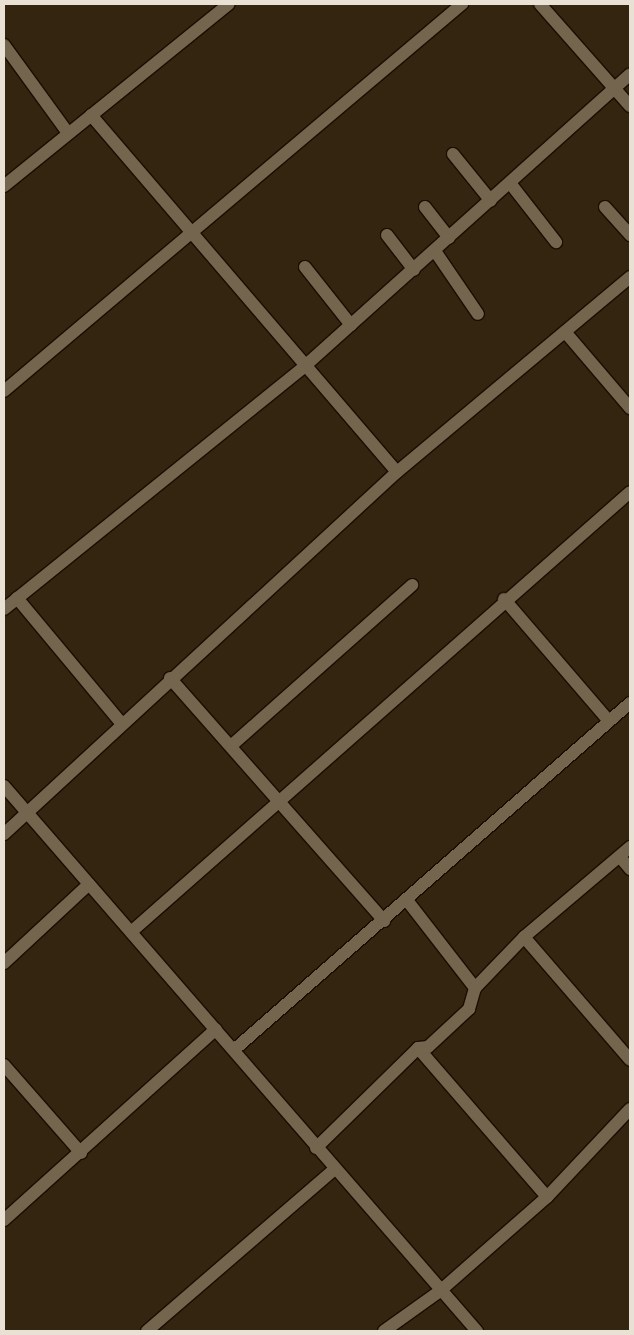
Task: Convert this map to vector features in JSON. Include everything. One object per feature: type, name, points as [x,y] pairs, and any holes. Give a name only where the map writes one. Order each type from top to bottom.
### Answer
[{"type":"street","points":[[4,186],[68,132],[230,4]]},
{"type":"street","points":[[4,391],[193,234],[462,4]]},
{"type":"street","points":[[540,4],[630,106]]},
{"type":"street","points":[[4,45],[68,132]]},
{"type":"street","points":[[4,609],[352,326],[630,74]]},
{"type":"street","points":[[91,115],[397,472]]},
{"type":"street","points":[[454,154],[490,201]]},
{"type":"street","points":[[510,184],[556,242]]},
{"type":"street","points":[[425,207],[449,238]]},
{"type":"street","points":[[606,207],[630,236]]},
{"type":"street","points":[[387,235],[414,270]]},
{"type":"street","points":[[435,250],[478,314]]},
{"type":"street","points":[[305,267],[352,326]]},
{"type":"street","points":[[4,834],[170,678],[397,472],[566,333],[630,277]]},
{"type":"street","points":[[566,333],[630,408]]},
{"type":"street","points":[[131,932],[504,599],[630,492]]},
{"type":"street","points":[[232,745],[412,585]]},
{"type":"street","points":[[17,598],[122,724]]},
{"type":"street","points":[[504,599],[609,721]]},
{"type":"street","points":[[170,678],[279,798],[384,921]]},
{"type":"street","points":[[235,1049],[384,921],[406,899],[630,703]]},
{"type":"street","points":[[4,786],[235,1049],[316,1148],[477,1331]]},
{"type":"street","points":[[316,1148],[418,1048],[428,1047],[469,1009],[475,988],[524,937],[620,857],[630,846]]},
{"type":"street","points":[[620,857],[630,869]]},
{"type":"street","points":[[4,964],[89,884]]},
{"type":"street","points":[[406,899],[475,988]]},
{"type":"street","points":[[524,937],[630,1060]]},
{"type":"street","points":[[4,1220],[81,1153],[216,1029]]},
{"type":"street","points":[[418,1048],[547,1197]]},
{"type":"street","points":[[4,1065],[81,1153]]},
{"type":"street","points":[[384,1331],[440,1291],[547,1197],[630,1109]]},
{"type":"street","points":[[147,1331],[335,1169]]}]
